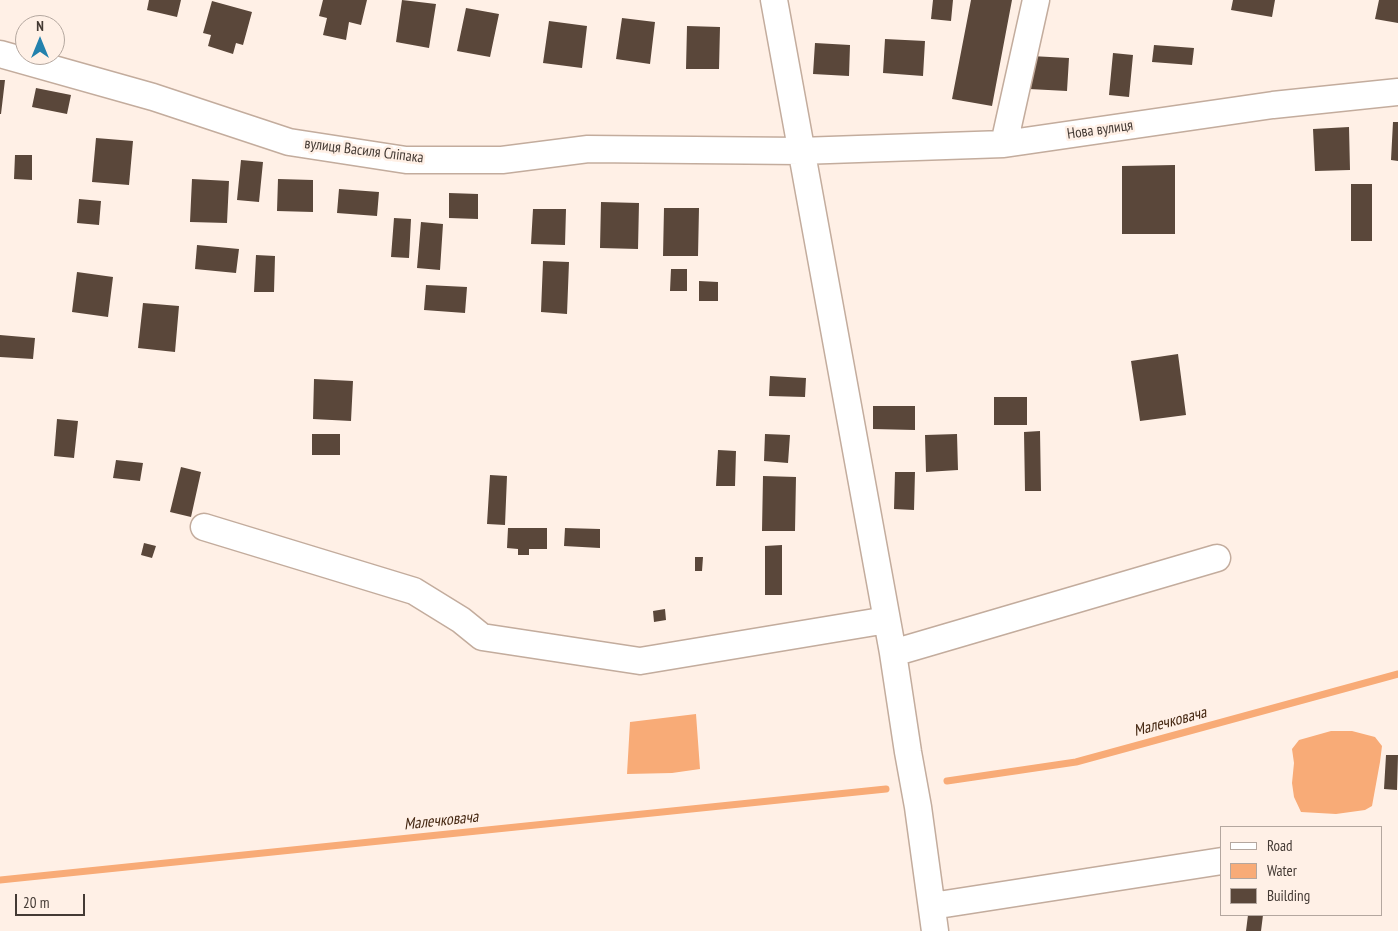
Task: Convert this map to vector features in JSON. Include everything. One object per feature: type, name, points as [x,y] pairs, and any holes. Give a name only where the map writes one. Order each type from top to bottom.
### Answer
[{"type":"street","points":[[774,0],[893,653],[918,807],[933,919],[1220,861]]},
{"type":"street","points":[[1004,144],[1036,0]]},
{"type":"street","name":"вулиця Василя Сліпака","points":[[0,54],[154,96],[288,142],[406,160],[502,160],[588,149],[800,151]]},
{"type":"street","name":"Нова вулиця","points":[[800,151],[1004,144],[1273,105],[1398,92]]},
{"type":"street","points":[[204,527],[414,591],[461,620],[482,637],[640,661],[887,620]]},
{"type":"street","points":[[893,653],[1216,558]]},
{"type":"water","points":[[696,714],[700,769],[672,773],[627,774],[630,722]]},
{"type":"water","points":[[1331,731],[1352,731],[1375,737],[1382,746],[1372,806],[1365,810],[1336,814],[1301,812],[1294,797],[1292,783],[1294,763],[1292,749],[1299,740]]},
{"type":"building","points":[[149,0],[181,0],[177,17],[147,10]]},
{"type":"building","points":[[323,0],[367,0],[361,25],[349,22],[346,40],[323,35],[327,18],[319,16]]},
{"type":"building","points":[[402,0],[436,4],[429,48],[396,42]]},
{"type":"building","points":[[933,0],[953,0],[951,21],[931,19]]},
{"type":"building","points":[[971,0],[1012,0],[992,106],[952,99]]},
{"type":"building","points":[[1233,0],[1275,0],[1272,17],[1231,10]]},
{"type":"building","points":[[1379,0],[1398,0],[1398,23],[1375,19]]},
{"type":"building","points":[[212,1],[252,12],[243,45],[236,43],[233,54],[208,46],[211,35],[203,33]]},
{"type":"building","points":[[466,8],[499,14],[490,57],[457,51]]},
{"type":"building","points":[[622,18],[655,22],[650,64],[616,59]]},
{"type":"building","points":[[549,21],[587,26],[582,68],[543,63]]},
{"type":"building","points":[[687,26],[720,27],[719,69],[686,69]]},
{"type":"building","points":[[885,39],[925,41],[923,76],[883,73]]},
{"type":"building","points":[[815,43],[850,45],[849,76],[813,74]]},
{"type":"building","points":[[1154,45],[1194,48],[1192,65],[1152,62]]},
{"type":"building","points":[[1113,53],[1133,55],[1129,97],[1109,95]]},
{"type":"building","points":[[1031,56],[1069,58],[1067,91],[1029,89]]},
{"type":"building","points":[[0,80],[5,80],[1,114],[0,114]]},
{"type":"building","points":[[36,88],[71,95],[67,114],[32,107]]},
{"type":"building","points":[[1393,122],[1398,122],[1398,161],[1391,160]]},
{"type":"building","points":[[1349,127],[1350,170],[1315,171],[1313,129]]},
{"type":"building","points":[[96,138],[133,141],[129,185],[92,182]]},
{"type":"building","points":[[15,155],[32,155],[32,180],[14,179]]},
{"type":"building","points":[[241,160],[263,162],[259,202],[237,200]]},
{"type":"building","points":[[1175,165],[1175,234],[1122,234],[1122,166]]},
{"type":"building","points":[[192,179],[229,181],[227,223],[190,222]]},
{"type":"building","points":[[278,179],[313,180],[313,212],[277,211]]},
{"type":"building","points":[[1351,184],[1372,184],[1372,241],[1351,241]]},
{"type":"building","points":[[339,189],[379,192],[377,216],[337,213]]},
{"type":"building","points":[[449,193],[478,194],[478,219],[449,218]]},
{"type":"building","points":[[79,199],[101,201],[99,225],[77,223]]},
{"type":"building","points":[[601,202],[639,203],[638,249],[600,248]]},
{"type":"building","points":[[664,208],[699,208],[698,256],[663,256]]},
{"type":"building","points":[[533,209],[566,209],[565,245],[531,244]]},
{"type":"building","points":[[394,218],[411,219],[409,258],[391,257]]},
{"type":"building","points":[[421,222],[443,224],[440,270],[417,268]]},
{"type":"building","points":[[197,245],[239,249],[236,273],[195,269]]},
{"type":"building","points":[[256,255],[275,256],[274,292],[254,292]]},
{"type":"building","points":[[543,261],[569,262],[567,314],[541,312]]},
{"type":"building","points":[[671,269],[687,269],[687,291],[670,291]]},
{"type":"building","points":[[77,272],[113,277],[108,317],[72,312]]},
{"type":"building","points":[[699,281],[718,282],[718,301],[699,301]]},
{"type":"building","points":[[426,285],[467,287],[465,313],[424,310]]},
{"type":"building","points":[[143,303],[179,306],[175,352],[138,348]]},
{"type":"building","points":[[0,335],[35,338],[33,359],[0,357]]},
{"type":"building","points":[[1178,354],[1186,415],[1140,421],[1131,361]]},
{"type":"building","points":[[770,376],[806,378],[805,397],[769,396]]},
{"type":"building","points":[[314,379],[353,381],[351,421],[313,419]]},
{"type":"building","points":[[994,397],[1027,397],[1027,425],[994,425]]},
{"type":"building","points":[[873,406],[915,406],[915,430],[873,429]]},
{"type":"building","points":[[57,419],[78,421],[74,458],[54,456]]},
{"type":"building","points":[[1040,431],[1041,491],[1025,491],[1024,432]]},
{"type":"building","points":[[312,434],[340,434],[340,455],[312,455]]},
{"type":"building","points":[[765,434],[790,435],[788,463],[764,461]]},
{"type":"building","points":[[957,434],[958,470],[926,472],[925,435]]},
{"type":"building","points":[[718,450],[736,451],[735,486],[716,486]]},
{"type":"building","points":[[116,460],[143,463],[140,481],[113,478]]},
{"type":"building","points":[[181,467],[201,472],[191,517],[170,512]]},
{"type":"building","points":[[895,472],[915,472],[914,510],[894,509]]},
{"type":"building","points":[[490,475],[507,476],[505,525],[487,524]]},
{"type":"building","points":[[763,476],[796,477],[795,531],[762,531]]},
{"type":"building","points":[[508,528],[547,528],[547,549],[529,549],[529,555],[518,555],[518,549],[507,548]]},
{"type":"building","points":[[565,528],[600,529],[600,548],[564,546]]},
{"type":"building","points":[[144,543],[156,546],[152,558],[141,555]]},
{"type":"building","points":[[782,545],[782,595],[765,595],[765,546]]},
{"type":"building","points":[[695,557],[703,557],[702,571],[695,571]]},
{"type":"building","points":[[665,609],[666,620],[654,622],[653,611]]},
{"type":"building","points":[[1386,755],[1398,755],[1397,790],[1384,789]]},
{"type":"building","points":[[1248,916],[1263,916],[1261,931],[1246,931]]},
{"type":"waterway","name":"Малечковача","points":[[947,781],[1076,762],[1398,674]]},
{"type":"waterway","name":"Малечковача","points":[[0,880],[886,789]]}]
